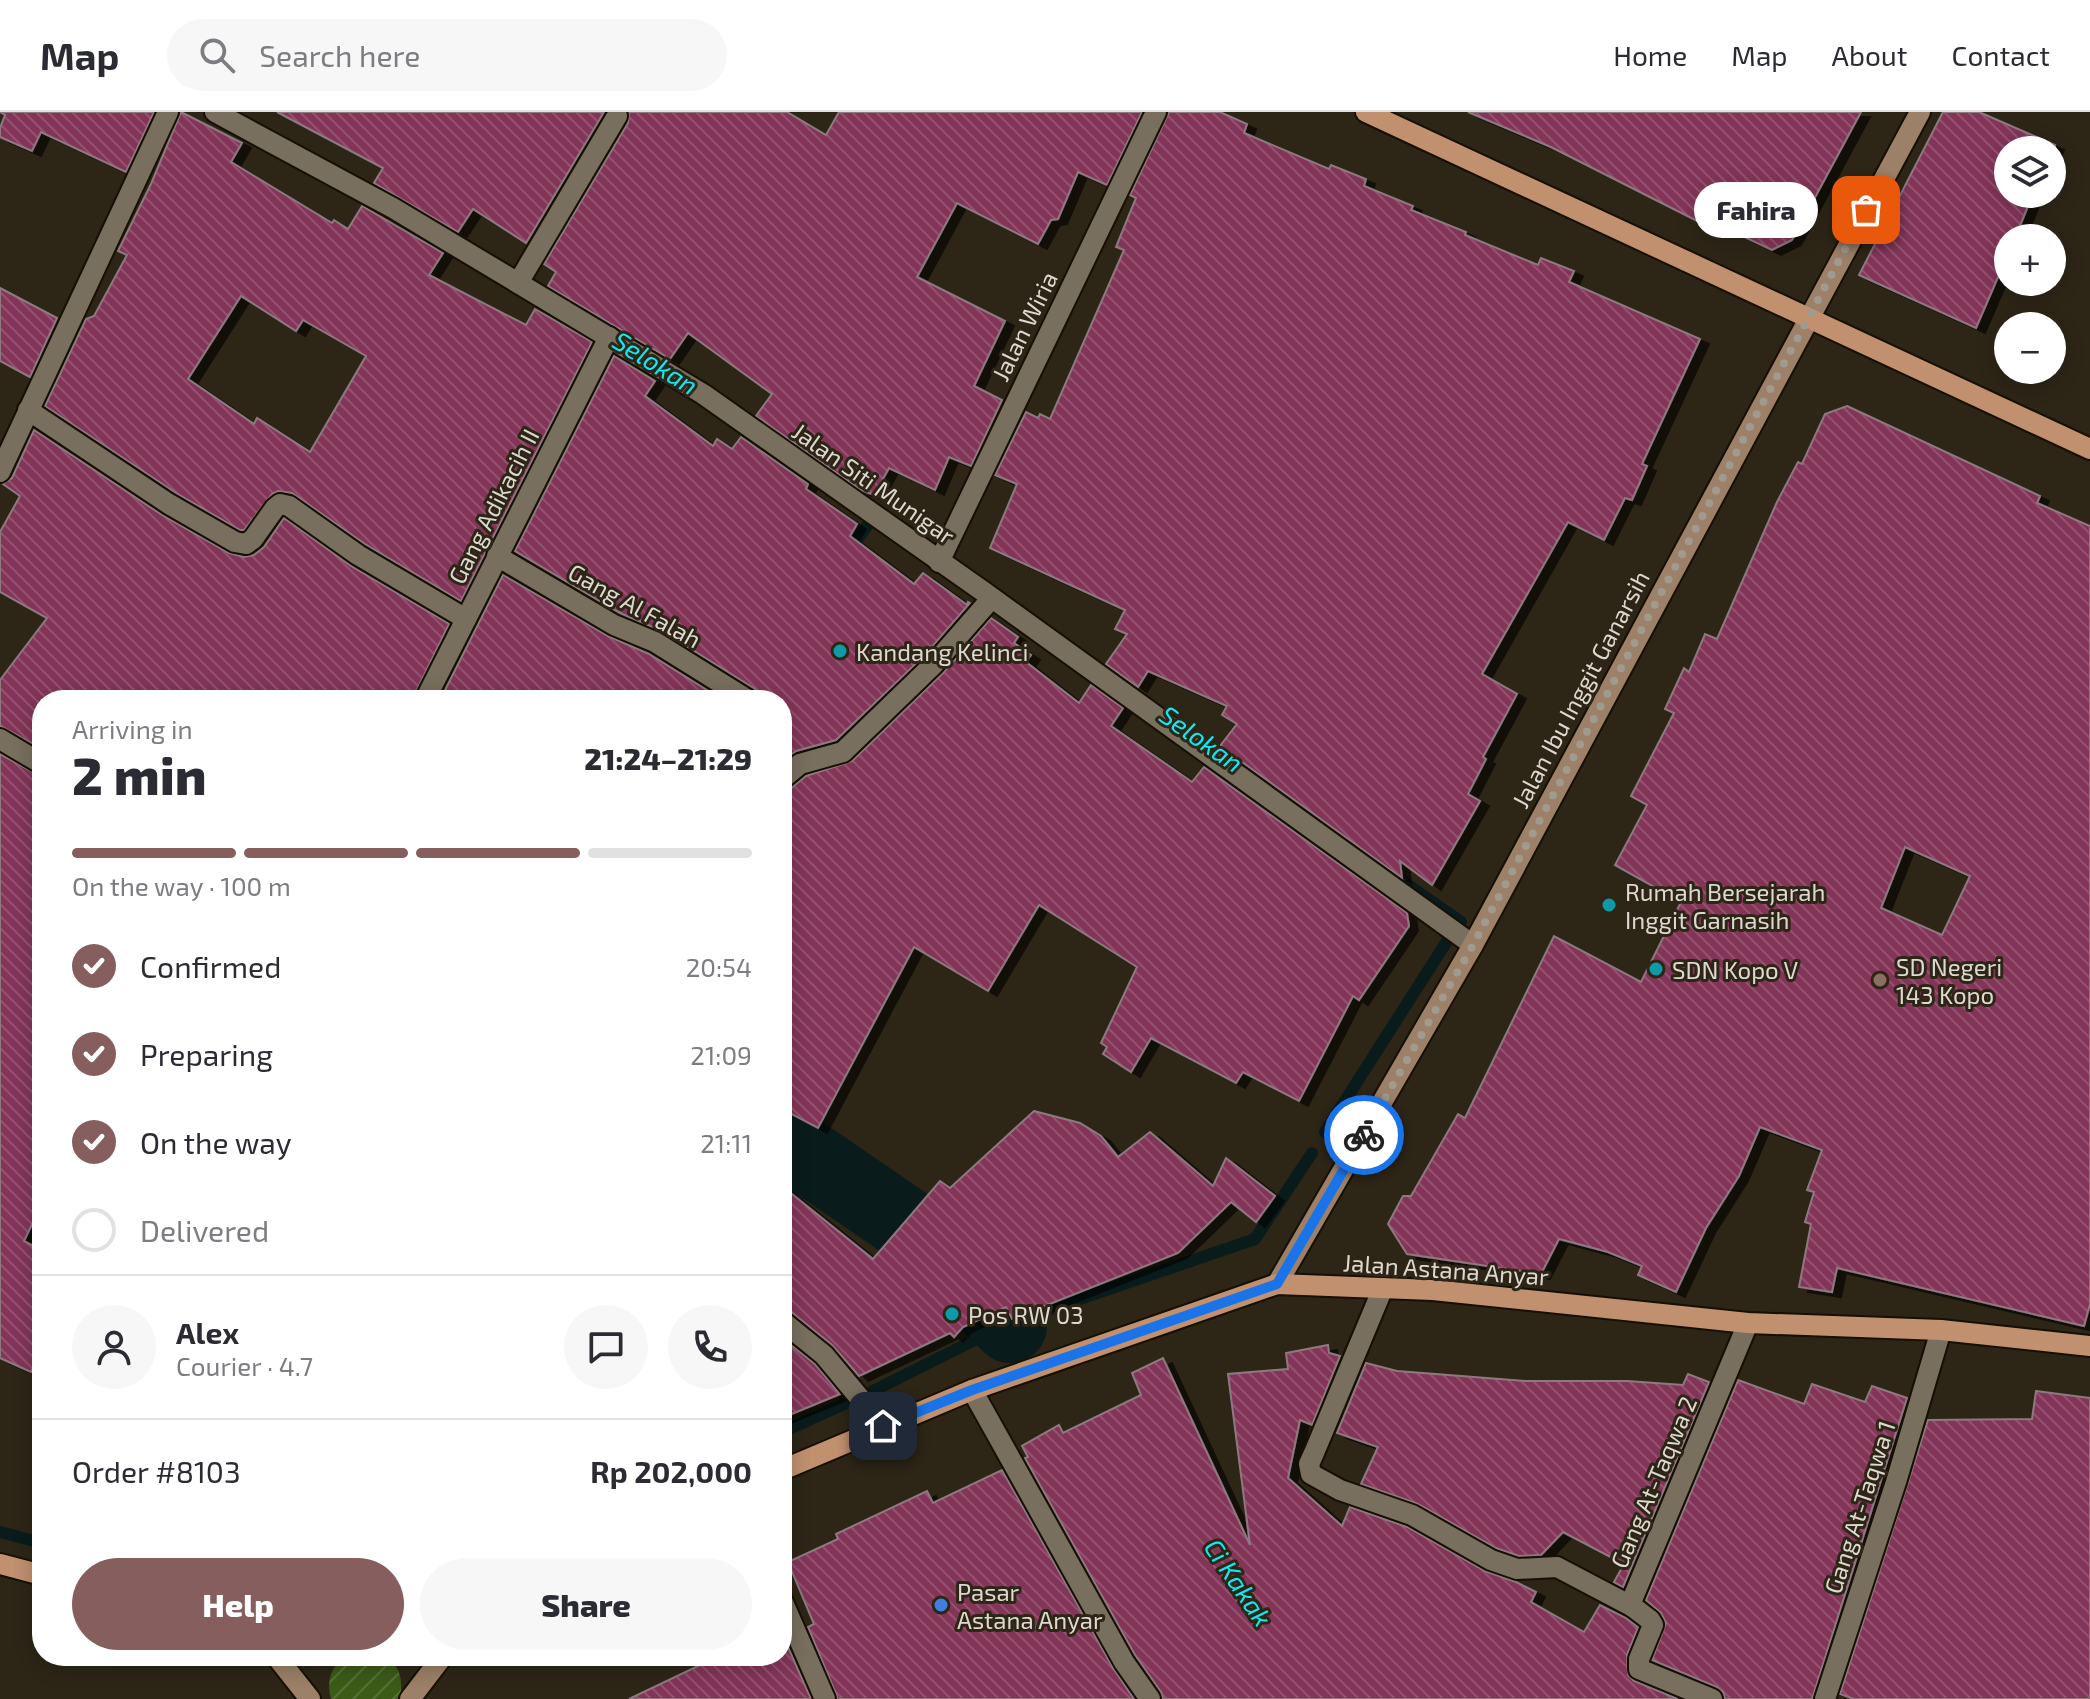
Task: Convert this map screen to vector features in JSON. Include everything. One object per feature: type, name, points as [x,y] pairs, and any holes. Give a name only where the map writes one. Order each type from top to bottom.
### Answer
[{"type":"main road","points":[[1366,112],[2090,449]]},
{"type":"main road","name":"Jalan Ibu Inggit Ganarsih","points":[[1277,1284],[1473,945],[1920,112]]},
{"type":"main road","name":"Jalan Astana Anyar","points":[[792,1466],[972,1390],[1277,1284],[1433,1290],[1748,1323],[1941,1330],[2090,1346]]},
{"type":"main road","points":[[0,1564],[32,1572]]},
{"type":"main road","points":[[284,1666],[310,1699]]},
{"type":"main road","points":[[410,1699],[435,1666]]},
{"type":"street","points":[[0,472],[5,442],[28,410],[168,112]]},
{"type":"street","name":"Jalan Siti Munigar","points":[[215,112],[393,208],[703,394],[942,557],[991,599],[1473,945]]},
{"type":"street","name":"Jalan Wiria","points":[[942,557],[1156,112]]},
{"type":"street","points":[[518,283],[617,116]]},
{"type":"street","name":"Gang Adikacih II","points":[[430,690],[609,337]]},
{"type":"street","points":[[28,410],[169,504],[235,542],[246,544],[275,508],[280,504],[289,506],[358,555],[466,619]]},
{"type":"street","name":"Gang Al Falah","points":[[497,556],[614,625],[655,642],[732,690]]},
{"type":"street","points":[[792,771],[800,764],[843,752],[934,664],[991,599]]},
{"type":"street","points":[[0,739],[32,758]]},
{"type":"street","points":[[1383,1288],[1309,1464],[1311,1474],[1340,1490],[1412,1515],[1491,1560],[1517,1569],[1557,1567],[1633,1607]]},
{"type":"street","name":"Gang At-Taqwa 2","points":[[1712,1699],[1639,1669],[1639,1659],[1653,1625],[1633,1607],[1632,1600],[1748,1323]]},
{"type":"street","points":[[792,1329],[824,1355],[883,1426]]},
{"type":"street","name":"Gang At-Taqwa 1","points":[[1825,1699],[1896,1482],[1941,1330]]},
{"type":"street","points":[[972,1390],[1124,1662],[1150,1699]]},
{"type":"street","points":[[792,1623],[825,1699]]},
{"type":"green space","points":[[336,1666],[396,1666],[400,1675],[400,1699],[331,1699],[331,1675]]},
{"type":"building","points":[[0,112],[154,112],[126,172],[41,132],[32,151],[0,137],[5,115]]},
{"type":"building","points":[[181,112],[242,143],[231,162],[332,223],[334,220],[348,229],[362,206],[443,253],[429,275],[526,325],[535,309],[592,342],[461,601],[365,544],[292,493],[278,491],[272,494],[244,530],[240,530],[176,493],[45,406],[86,319],[94,316],[127,255],[118,251]],"holes":[[[241,296],[296,331],[303,320],[366,356],[310,452],[257,418],[254,424],[188,379]]]},
{"type":"building","points":[[277,112],[604,112],[526,243],[473,209],[458,232],[374,183],[383,168]]},
{"type":"building","points":[[629,112],[787,112],[826,135],[839,112],[1142,112],[1107,185],[1078,172],[1058,219],[1051,220],[1038,244],[957,203],[917,277],[1005,321],[974,386],[1002,400],[971,466],[949,457],[935,490],[889,468],[874,495],[861,490],[756,416],[772,394],[688,333],[670,359],[548,286],[556,272],[544,264],[628,123]]},
{"type":"building","points":[[1169,112],[1220,112],[1247,124],[1244,133],[1329,169],[1331,165],[1366,179],[1364,186],[1413,206],[1411,210],[1466,232],[1465,235],[1538,265],[1541,258],[1574,271],[1569,282],[1700,339],[1642,464],[1647,466],[1632,500],[1625,498],[1604,540],[1568,522],[1482,674],[1517,694],[1483,757],[1486,759],[1468,794],[1480,801],[1432,885],[1400,861],[1402,878],[1220,746],[1237,724],[1222,715],[1227,706],[1148,671],[1138,687],[1106,664],[1127,634],[1115,629],[1125,610],[990,548],[1017,484],[995,475],[1026,412],[1050,419],[1124,250],[1116,247],[1136,198],[1130,195]]},
{"type":"building","points":[[1468,112],[1861,112],[1792,240],[1772,250],[1721,226],[1719,232],[1551,147]]},
{"type":"building","points":[[1943,112],[1979,112],[2034,136],[1994,136],[1994,208],[2027,208],[2021,224],[1994,224],[1994,286],[1976,328],[1859,275]]},
{"type":"building","points":[[0,288],[57,318],[30,377],[0,361]]},
{"type":"building","points":[[614,356],[655,381],[645,396],[713,446],[717,439],[732,449],[741,437],[808,484],[806,489],[857,524],[850,536],[914,584],[923,573],[967,605],[970,603],[925,655],[836,740],[792,754],[792,690],[756,690],[662,631],[620,613],[515,551]]},
{"type":"building","points":[[1847,406],[2040,496],[2037,503],[2090,526],[2090,1304],[2084,1326],[1837,1268],[1832,1292],[1799,1287],[1811,1224],[1805,1222],[1814,1192],[1807,1190],[1822,1150],[1760,1127],[1739,1176],[1706,1228],[1676,1292],[1638,1275],[1642,1266],[1608,1252],[1559,1239],[1541,1274],[1407,1254],[1388,1224],[1403,1196],[1411,1196],[1458,1114],[1465,1118],[1554,936],[1641,982],[1681,902],[1615,865],[1647,805],[1631,796],[1674,713],[1665,709],[1684,668],[1689,672],[1705,634],[1717,639],[1777,502],[1798,462],[1802,464],[1825,414]],"holes":[[[1905,847],[1970,876],[1942,935],[1881,908]]]},
{"type":"building","points":[[34,430],[162,515],[229,553],[244,557],[254,555],[264,547],[284,518],[351,566],[449,624],[417,690],[32,690],[32,744],[0,726],[0,680],[47,618],[0,592],[0,532],[20,496],[3,484],[12,478]]},
{"type":"building","points":[[503,575],[608,636],[649,654],[707,690],[445,690]]},
{"type":"building","points":[[991,618],[1018,637],[1014,643],[1031,655],[1026,662],[1079,703],[1091,685],[1123,708],[1111,726],[1192,782],[1204,767],[1407,913],[1409,926],[1359,1000],[1353,996],[1299,1101],[1243,1072],[1236,1083],[1151,1038],[1131,1072],[1103,1054],[1107,1047],[1101,1043],[1137,967],[1039,905],[988,991],[914,947],[818,1128],[792,1114],[792,787],[806,776],[852,761],[943,673]]},
{"type":"building","points":[[0,754],[32,772],[32,1224],[24,1241],[32,1245],[32,1370],[0,1358]]},
{"type":"building","points":[[1034,1111],[1080,1123],[1101,1136],[1118,1157],[1150,1132],[1213,1186],[1226,1158],[1275,1196],[1256,1222],[1231,1202],[1178,1253],[1012,1319],[1006,1307],[963,1327],[954,1337],[950,1333],[859,1376],[832,1345],[792,1313],[792,1194],[873,1259],[940,1181],[950,1188]]},
{"type":"building","points":[[1328,1345],[1329,1353],[1340,1356],[1312,1425],[1300,1420],[1288,1478],[1342,1526],[1350,1507],[1407,1527],[1485,1571],[1536,1592],[1531,1602],[1584,1632],[1600,1605],[1626,1618],[1638,1627],[1627,1655],[1628,1675],[1634,1681],[1678,1699],[1163,1699],[1135,1655],[1025,1458],[1028,1457],[1022,1446],[1059,1425],[1063,1433],[1141,1395],[1132,1373],[1163,1358],[1250,1545],[1228,1374],[1288,1369],[1286,1353]]},
{"type":"building","points":[[792,1346],[815,1364],[840,1394],[792,1414]]},
{"type":"building","points":[[1366,1363],[1397,1371],[1525,1381],[1627,1381],[1683,1385],[1688,1374],[1709,1382],[1623,1587],[1614,1582],[1624,1564],[1563,1532],[1541,1555],[1519,1556],[1496,1548],[1418,1504],[1361,1484],[1378,1447],[1337,1433]]},
{"type":"building","points":[[1738,1380],[1804,1404],[1812,1384],[1865,1402],[1872,1386],[1907,1398],[1812,1699],[1725,1699],[1717,1687],[1652,1660],[1666,1623],[1661,1613],[1646,1600]]},
{"type":"building","points":[[2036,1391],[2090,1398],[2090,1699],[1854,1699],[1840,1694],[1928,1420],[2032,1419]]},
{"type":"building","name":"Pasar Astana Anyar","points":[[1002,1470],[1113,1668],[1134,1699],[838,1699],[808,1627],[814,1624],[792,1572],[792,1560],[838,1539],[836,1534],[927,1491],[933,1503]]},
{"type":"building","points":[[792,1656],[811,1699],[629,1699],[698,1666],[792,1666]]},
{"type":"waterway","name":"Selokan","points":[[848,552],[870,522]]},
{"type":"waterway","name":"Selokan","points":[[1352,846],[1461,922],[1458,926]]},
{"type":"waterway","name":"Selokan","points":[[1325,1132],[1449,938]]},
{"type":"waterway","name":"Ci Kakak","points":[[792,1146],[903,1222],[1010,1326]]},
{"type":"waterway","name":"Selokan","points":[[867,1394],[1007,1324],[1255,1239],[1312,1153]]},
{"type":"waterway","points":[[792,1428],[851,1401]]},
{"type":"waterway","points":[[0,1532],[32,1540]]},
{"type":"way so far","points":[[1364,1135],[1473,945],[1866,210]]},
{"type":"place","name":"Fahira","points":[[1866,210]]},
{"type":"place","name":"Kandang Kelinci","points":[[840,651]]},
{"type":"place","name":"Rumah Bersejarah Inggit Garnasih","points":[[1609,905]]},
{"type":"place","name":"SDN Kopo V","points":[[1656,969]]},
{"type":"place","name":"SD Negeri 143 Kopo","points":[[1880,980]]},
{"type":"place","name":"Pos RW 03","points":[[952,1314]]},
{"type":"place","name":"Pasar Astana Anyar","points":[[941,1605]]},
{"type":"route","points":[[883,1426],[972,1390],[1277,1284],[1364,1135]]}]
